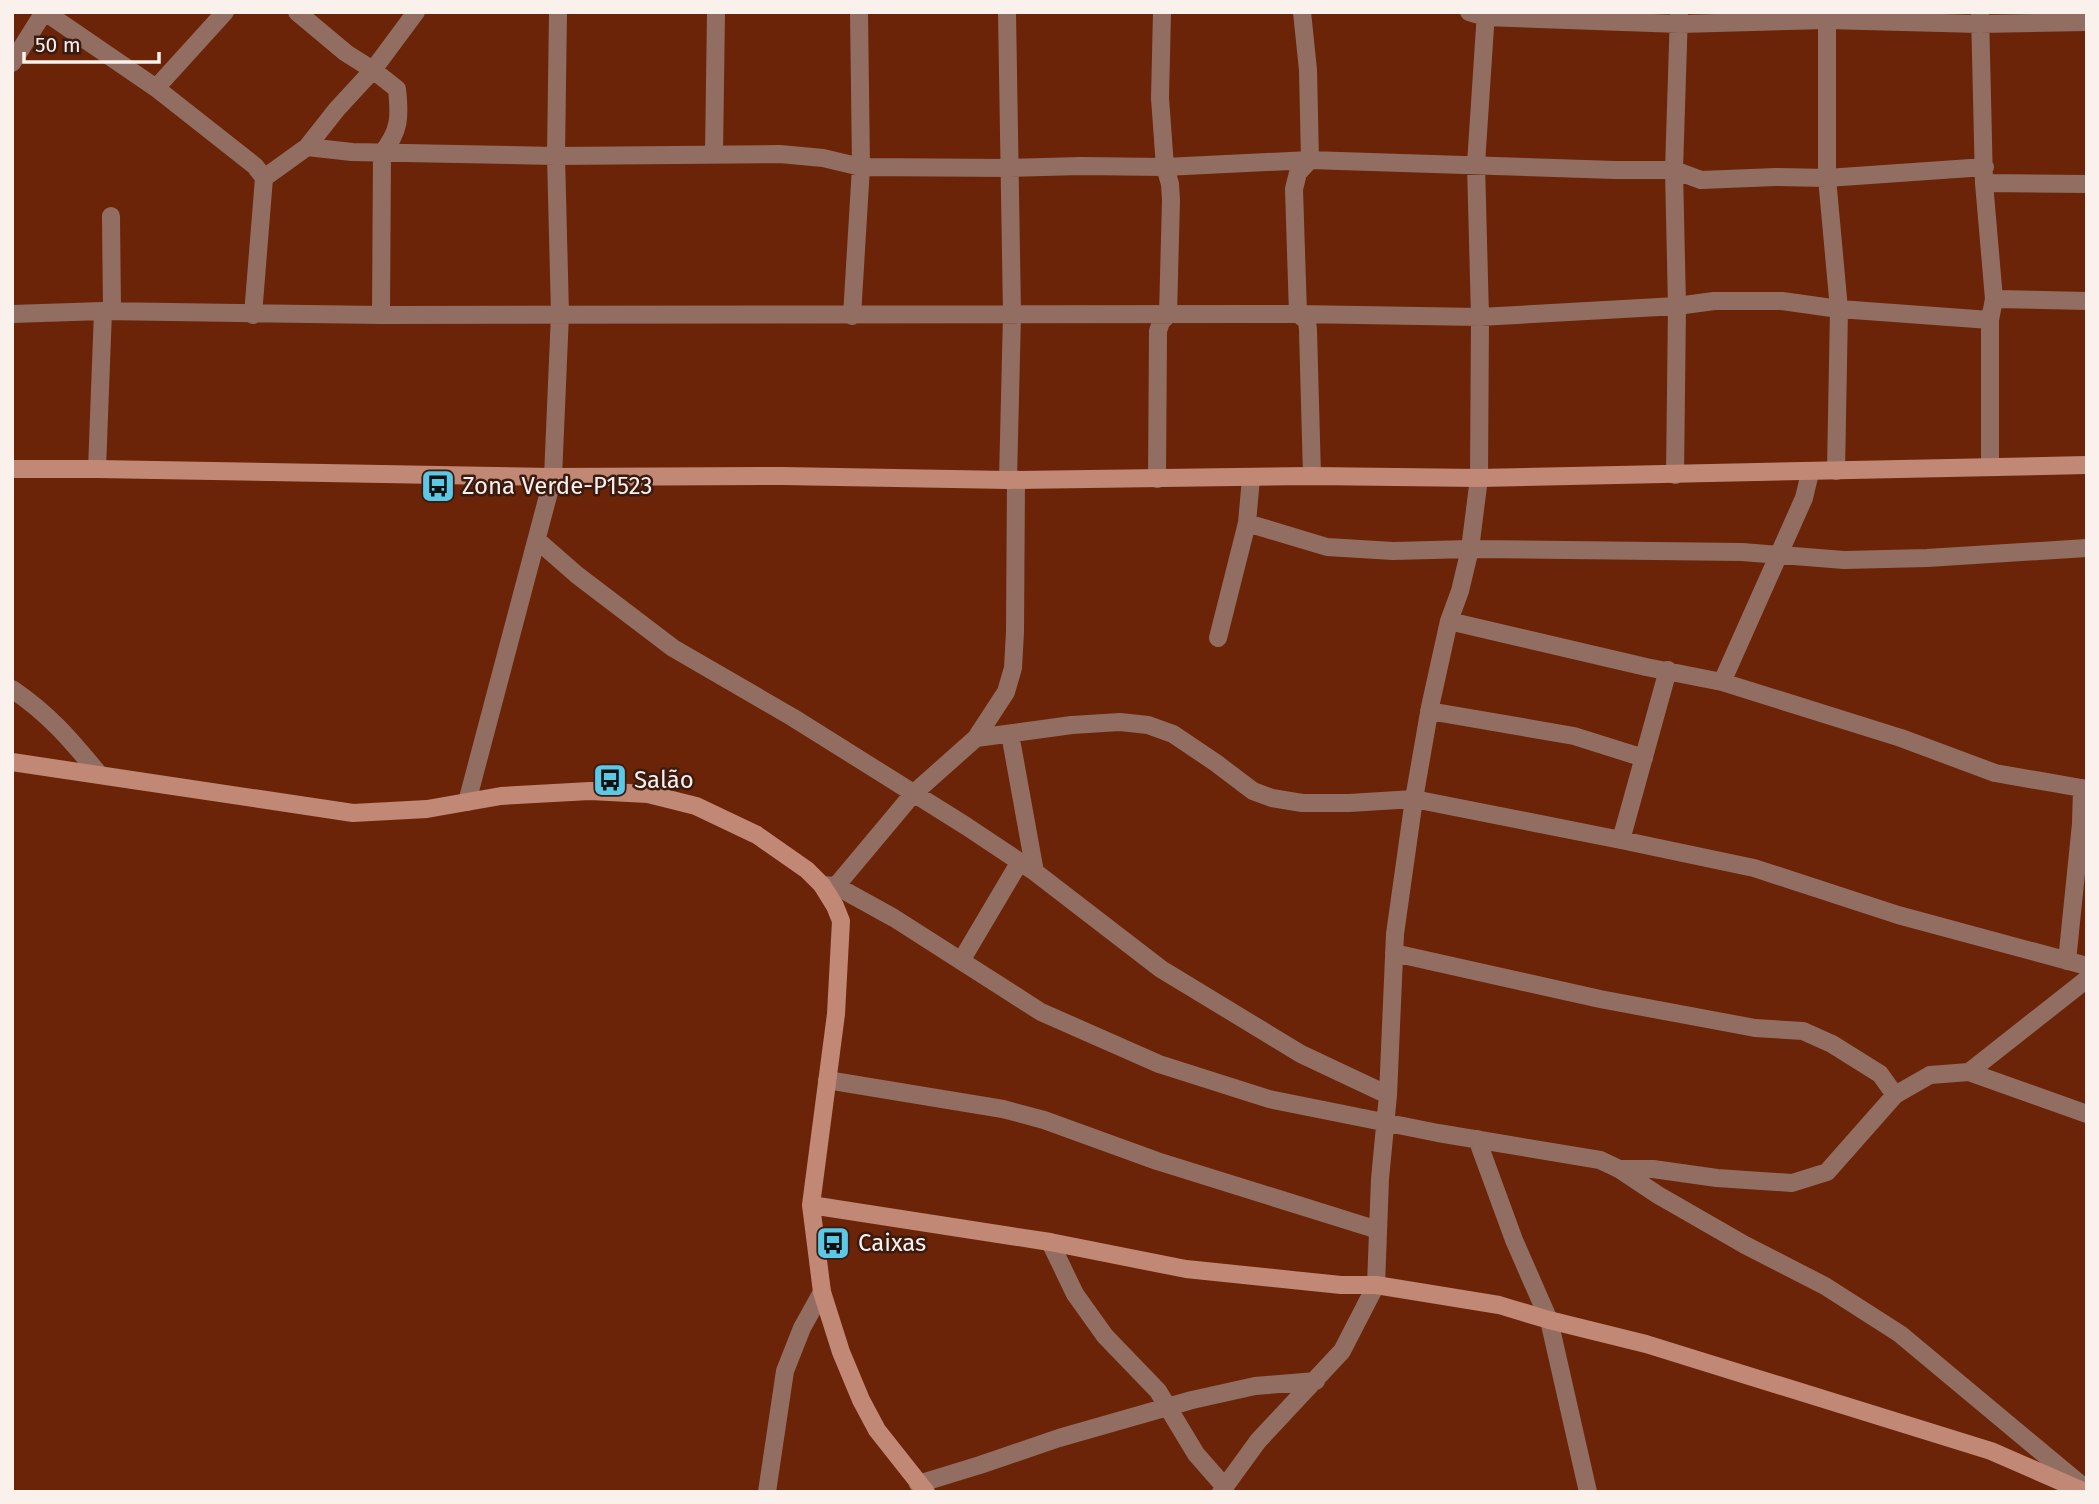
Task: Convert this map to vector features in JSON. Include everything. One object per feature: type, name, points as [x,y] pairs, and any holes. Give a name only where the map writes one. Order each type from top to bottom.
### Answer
[{"type":"street","points":[[12,63],[45,12],[156,88],[255,166],[264,178],[253,315]]},
{"type":"street","points":[[156,88],[225,12]]},
{"type":"street","points":[[297,12],[346,53],[397,89],[398,125],[393,140],[382,153],[381,315]]},
{"type":"street","points":[[264,178],[307,147],[337,108],[373,71],[416,12]]},
{"type":"street","points":[[467,803],[553,477],[560,314],[556,156],[558,12]]},
{"type":"street","points":[[713,153],[716,12]]},
{"type":"street","points":[[852,316],[861,167],[859,12]]},
{"type":"street","points":[[829,886],[913,794],[976,738],[1006,692],[1013,668],[1015,632],[1007,12]]},
{"type":"street","points":[[1157,479],[1158,331],[1161,322],[1168,315],[1171,200],[1165,167],[1160,98],[1162,12]]},
{"type":"street","points":[[1298,314],[1294,189],[1298,173],[1310,160],[1308,69],[1302,12]]},
{"type":"street","points":[[1050,1242],[1075,1294],[1105,1336],[1158,1391],[1196,1454],[1223,1489],[1258,1441],[1342,1351],[1376,1286],[1395,934],[1429,712],[1449,621],[1460,591],[1470,549],[1479,478],[1480,317],[1476,164],[1480,14],[1680,18],[1980,18],[2087,22]]},
{"type":"street","points":[[1827,16],[1827,178],[1839,309],[1836,471]]},
{"type":"street","points":[[1675,475],[1677,306],[1674,170],[1680,18]]},
{"type":"street","points":[[1980,18],[1984,175],[1994,299],[1990,320],[1990,467]]},
{"type":"street","points":[[307,147],[382,153],[556,156],[780,154],[823,158],[861,167],[1165,167],[1310,160],[1674,170],[1701,180],[1984,175],[2087,184]]},
{"type":"street","points":[[97,469],[111,216]]},
{"type":"street","points":[[1994,299],[2087,301]]},
{"type":"street","points":[[12,314],[107,311],[253,315],[1298,314],[1480,317],[1677,306],[1714,301],[1782,301],[1839,309],[1990,320]]},
{"type":"street","points":[[1298,314],[1307,321],[1308,330],[1312,476]]},
{"type":"street","points":[[12,469],[1012,480],[1312,476],[1479,478],[2087,466]]},
{"type":"street","points":[[1722,682],[1804,498],[1810,472]]},
{"type":"street","points":[[1218,638],[1247,523],[1251,478]]},
{"type":"street","points":[[1247,523],[1328,547],[1393,551],[1470,549],[1778,554],[1844,560],[2087,548]]},
{"type":"street","points":[[537,540],[577,575],[673,648],[792,717],[966,826],[1035,872],[1161,969],[1301,1054],[1388,1095]]},
{"type":"street","points":[[1449,621],[1722,682],[1901,738],[1995,773],[2084,789],[2067,961]]},
{"type":"street","points":[[1621,840],[1668,670]]},
{"type":"street","points":[[12,689],[62,729],[99,774]]},
{"type":"street","points":[[1429,712],[1574,736],[1644,758]]},
{"type":"street","points":[[976,738],[1084,724],[1120,722],[1149,725],[1173,734],[1253,791],[1272,798],[1302,803],[1414,799],[1621,840],[1754,868],[1898,915],[2087,966]]},
{"type":"street","points":[[1010,734],[1035,872]]},
{"type":"street","points":[[12,762],[353,813],[427,809],[501,796],[590,791],[648,794],[696,806],[757,835],[829,886],[894,918],[1041,1012],[1159,1064],[1269,1099],[1385,1123],[1600,1160],[1745,1245],[1825,1286],[1900,1334],[2086,1491]]},
{"type":"street","points":[[961,961],[1019,863]]},
{"type":"street","points":[[829,886],[841,921],[836,1014],[811,1205],[822,1292],[841,1352],[861,1400],[877,1430],[922,1488],[1059,1438],[1168,1407],[1255,1386],[1316,1381]]},
{"type":"street","points":[[1394,953],[1600,999],[1755,1028],[1803,1031],[1832,1044],[1880,1074],[1895,1095]]},
{"type":"street","points":[[1969,1072],[2087,979]]},
{"type":"street","points":[[1619,1170],[1653,1168],[1717,1178],[1792,1183],[1828,1172],[1895,1095],[1930,1074],[1969,1072],[2087,1114]]},
{"type":"street","points":[[827,1080],[1003,1109],[1044,1119],[1157,1161],[1378,1230]]},
{"type":"street","points":[[1477,1139],[1514,1240],[1549,1320],[1588,1492]]},
{"type":"street","points":[[811,1205],[1050,1242],[1186,1269],[1376,1286],[1499,1305],[1646,1344],[1991,1451],[2086,1491]]},
{"type":"street","points":[[767,1492],[785,1371],[802,1328],[822,1292]]},
{"type":"place","name":"Zona Verde-P1523","points":[[438,486]]},
{"type":"place","name":"Salão","points":[[610,780]]},
{"type":"place","name":"Caixas","points":[[833,1243]]}]
